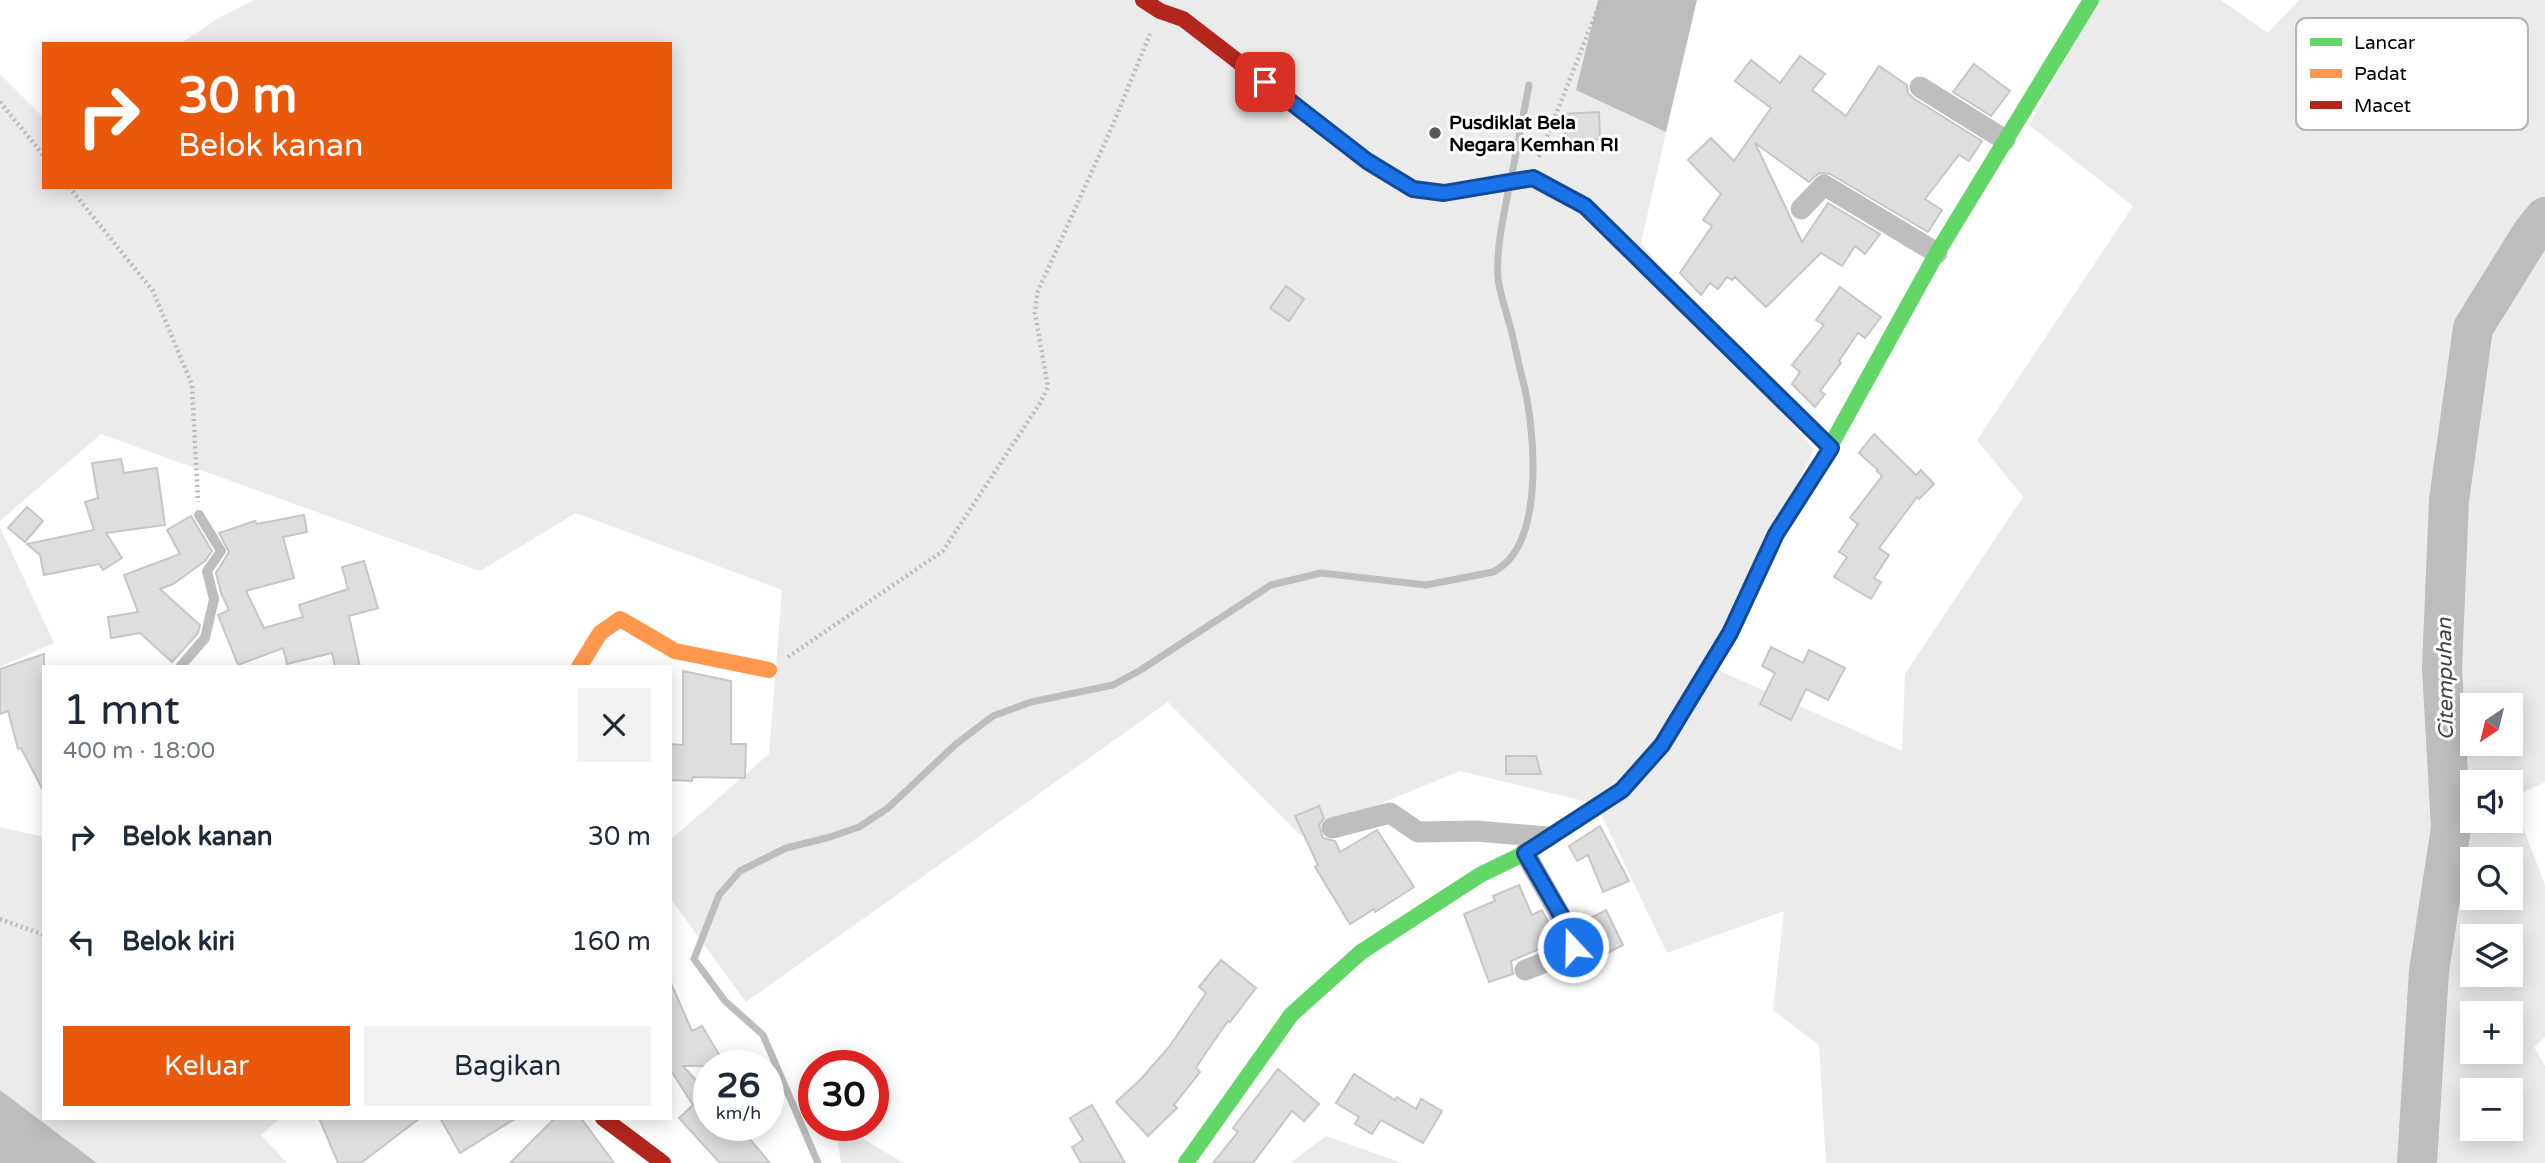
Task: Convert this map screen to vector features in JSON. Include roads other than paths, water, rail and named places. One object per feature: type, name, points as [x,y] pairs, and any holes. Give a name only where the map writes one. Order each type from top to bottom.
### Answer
[{"type":"street","points":[[1143,0],[1183,19],[1367,161],[1413,189],[1444,193],[1533,178],[1585,206],[1831,448]]},
{"type":"street","points":[[1186,1163],[1291,1015],[1361,952],[1480,875],[1525,853],[1622,790],[1662,745],[1730,633],[1776,534],[1831,448],[1937,253],[2091,0]]},
{"type":"street","points":[[1920,87],[2005,140]]},
{"type":"street","points":[[1801,209],[1824,186],[1937,253]]},
{"type":"street","points":[[580,665],[600,634],[620,619],[674,651],[769,670]]},
{"type":"street","points":[[1332,828],[1390,813],[1418,832],[1476,831],[1548,837]]},
{"type":"street","points":[[1525,853],[1573,936],[1573,947],[1567,954],[1525,970]]},
{"type":"street","points":[[606,1120],[663,1163]]},
{"type":"lane","points":[[182,665],[205,638],[214,599],[206,571],[222,551],[198,515]]},
{"type":"waterway","points":[[1512,174],[1529,85]]},
{"type":"waterway","points":[[818,1163],[763,1035],[725,1001],[694,959],[719,895],[740,871],[786,848],[859,827],[888,808],[956,744],[993,716],[1031,702],[1113,685],[1271,585],[1321,573],[1426,585],[1493,572],[1510,558],[1522,537],[1529,512],[1533,453],[1527,398],[1498,278],[1499,245],[1508,192]]},
{"type":"waterway","name":"Citempuhan","points":[[2417,1163],[2429,971],[2451,828],[2442,668],[2449,500],[2473,328],[2532,233],[2545,217]]},
{"type":"place","name":"Pusdiklat Bela Negara Kemhan RI","points":[[1435,133]]}]
